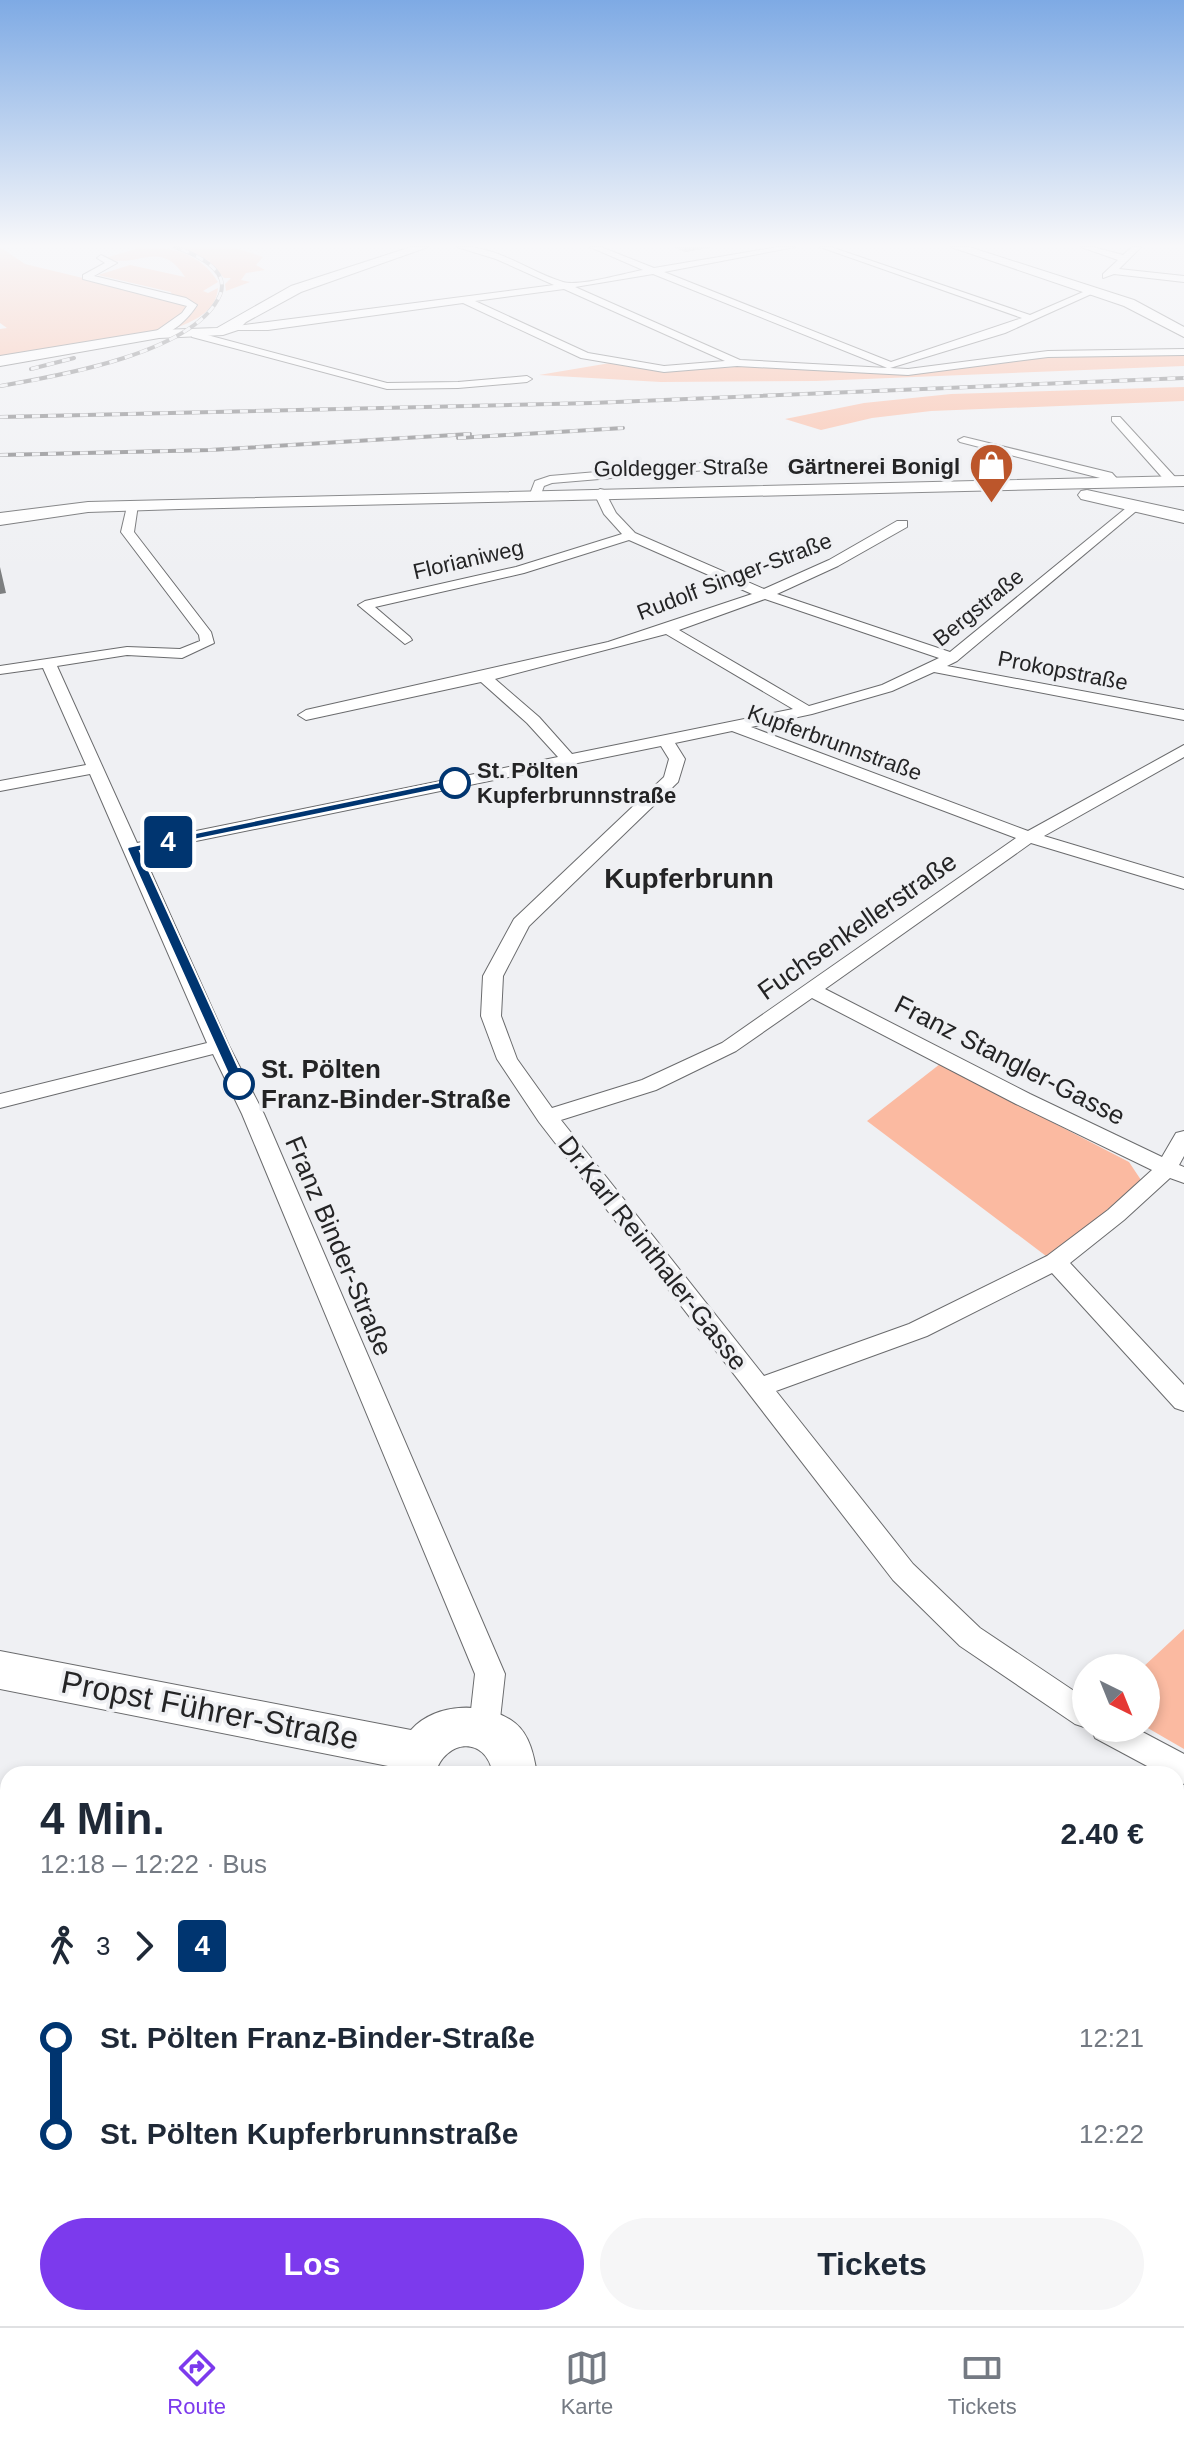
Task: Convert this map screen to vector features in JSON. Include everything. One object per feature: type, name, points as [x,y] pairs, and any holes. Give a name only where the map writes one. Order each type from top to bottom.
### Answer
[{"type":"street","points":[[0,361],[32,356]]},
{"type":"street","points":[[271,356],[379,385],[458,385],[527,379]]},
{"type":"street","points":[[584,356],[664,369],[737,363],[956,368],[1042,356]]},
{"type":"street","points":[[720,356],[737,363]]},
{"type":"street","points":[[859,356],[889,368],[928,356]]},
{"type":"street","points":[[1116,419],[1178,481]]},
{"type":"street","points":[[964,440],[1108,476],[1113,492],[1135,507],[1184,517]]},
{"type":"street","name":"Goldegger Straße","points":[[536,494],[539,484],[550,480],[702,467]]},
{"type":"street","points":[[1041,484],[1113,492],[1178,481]]},
{"type":"street","name":"Goldegger Straße","points":[[0,519],[56,510],[132,505],[536,494],[1093,483],[1113,492]]},
{"type":"street","points":[[600,493],[610,514],[630,536],[761,593],[952,658]]},
{"type":"street","points":[[0,670],[127,651],[182,654],[207,643],[206,635],[127,532],[132,505]]},
{"type":"street","name":"Bergstraße","points":[[734,727],[807,711],[887,688],[935,668],[952,658],[1135,507]]},
{"type":"street","name":"Rudolf Singer-Straße","points":[[306,715],[483,676],[668,629],[829,565],[902,524]]},
{"type":"street","name":"Florianiweg","points":[[405,640],[365,605],[519,570],[630,536]]},
{"type":"street","points":[[668,629],[807,711]]},
{"type":"street","name":"Franz Binder-Straße","points":[[48,662],[219,1046],[253,1114],[490,1674],[484,1728]]},
{"type":"street","name":"Prokopstraße","points":[[935,668],[1184,715]]},
{"type":"street","points":[[483,676],[533,720],[568,759]]},
{"type":"street","name":"Kupferbrunnstraße","points":[[133,849],[734,727],[1029,837],[1184,884]]},
{"type":"street","name":"Dr.Karl Reinthaler-Gasse","points":[[666,741],[677,759],[672,779],[521,923],[493,976],[491,1016],[507,1059],[547,1117],[903,1572],[970,1637],[1072,1706]]},
{"type":"street","name":"Fuchsenkellerstraße","points":[[547,1117],[649,1085],[729,1047],[1029,837],[1184,750]]},
{"type":"street","points":[[0,786],[97,768]]},
{"type":"street","name":"Franz Stangler-Gasse","points":[[812,990],[1175,1173]]},
{"type":"street","points":[[0,1101],[219,1046]]},
{"type":"street","points":[[758,1388],[918,1330],[1055,1262],[1175,1173],[1184,1138]]},
{"type":"street","points":[[1055,1262],[1184,1401]]},
{"type":"street","name":"Propst Führer-Straße","points":[[0,1670],[416,1763]]},
{"type":"street","points":[[416,1763],[431,1738],[447,1729],[466,1725],[484,1728],[507,1745],[514,1766]]},
{"type":"street","points":[[1132,1742],[1177,1766]]},
{"type":"shaded area","points":[[1038,356],[1184,356],[1184,366],[816,381],[661,382],[539,375],[610,363],[676,370],[754,366],[907,373]]},
{"type":"shaded area","points":[[1184,387],[1184,401],[931,411],[872,418],[821,430],[785,419],[864,403],[951,394]]},
{"type":"shaded area","points":[[940,1064],[1129,1162],[1141,1180],[1100,1216],[1046,1256],[867,1121]]},
{"type":"shaded area","points":[[1184,1629],[1184,1749],[1160,1735],[1160,1654],[1157,1654]]},
{"type":"railway","points":[[0,386],[89,368],[129,356]]},
{"type":"railway","points":[[31,369],[74,358]]},
{"type":"railway","points":[[0,417],[592,403],[1184,378]]},
{"type":"railway","points":[[458,438],[623,428]]},
{"type":"railway","points":[[0,455],[210,450],[470,434]]},
{"type":"bus line","name":"4","points":[[239,1084],[219,1046],[133,849],[455,783]]},
{"type":"place","name":"Gärtnerei Bonigl","points":[[991,505]]},
{"type":"place","name":"St. Pölten Kupferbrunnstraße","points":[[455,783]]},
{"type":"place","name":"St. Pölten Franz-Binder-Straße","points":[[239,1084]]},
{"type":"district","name":"Kupferbrunn","points":[[689,878]]}]
